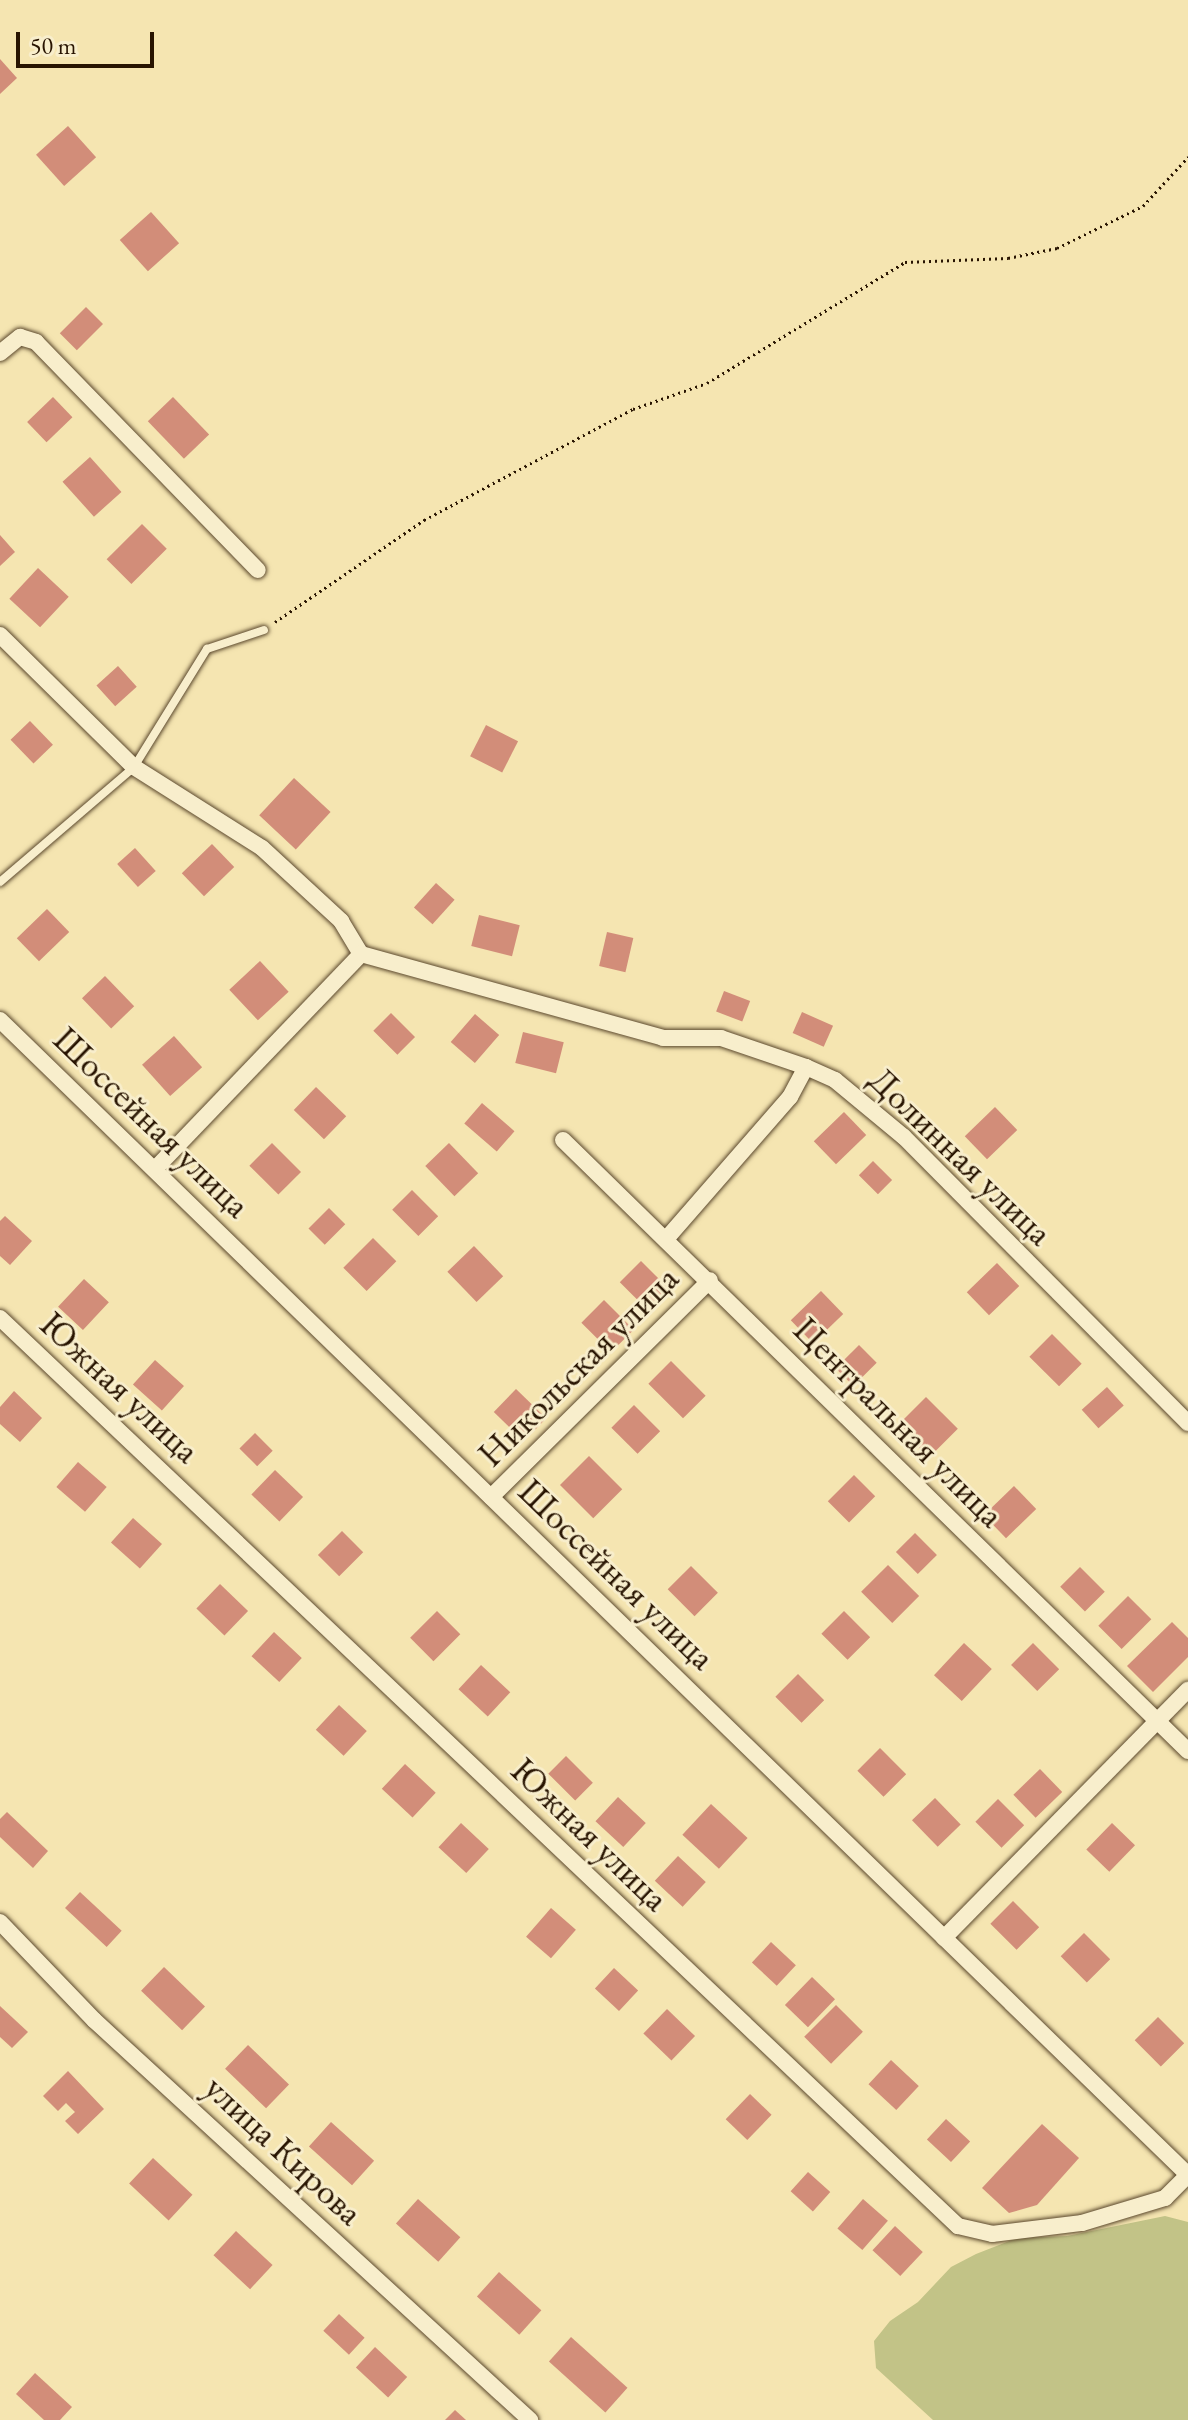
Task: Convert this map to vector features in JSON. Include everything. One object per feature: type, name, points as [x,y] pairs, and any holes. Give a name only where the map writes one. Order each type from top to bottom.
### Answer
[{"type":"street","points":[[0,353],[20,337],[36,342],[258,570]]},
{"type":"street","points":[[0,635],[134,767],[262,848],[341,921],[361,954],[155,1169]]},
{"type":"street","name":"Долинная улица","points":[[361,954],[663,1038],[721,1038],[835,1080],[904,1137],[1188,1423]]},
{"type":"street","name":"Шоссейная улица","points":[[0,1020],[1188,2175]]},
{"type":"street","points":[[667,1238],[790,1097],[806,1067]]},
{"type":"street","name":"Центральная улица","points":[[563,1140],[710,1280],[1188,1751]]},
{"type":"street","name":"Никольская улица","points":[[491,1497],[710,1280]]},
{"type":"street","name":"Южная улица","points":[[0,1318],[958,2226],[992,2234],[1082,2223],[1165,2198],[1188,2175]]},
{"type":"street","points":[[944,1938],[1188,1690]]},
{"type":"street","name":"улица Кирова","points":[[0,1922],[94,2020],[530,2420]]},
{"type":"lane","points":[[0,882],[134,767],[207,649],[264,630]]},
{"type":"path","points":[[264,630],[424,520],[633,409],[707,383],[905,262],[1008,258],[1057,248],[1143,206],[1188,157]]},
{"type":"green space","points":[[1165,2216],[1188,2222],[1188,2420],[933,2420],[876,2368],[874,2341],[890,2321],[918,2302],[951,2267],[1017,2238],[1067,2236]]},
{"type":"building","points":[[0,59],[17,78],[0,94]]},
{"type":"building","points":[[68,126],[96,157],[64,186],[36,155]]},
{"type":"building","points":[[151,212],[179,243],[148,271],[120,240]]},
{"type":"building","points":[[86,307],[103,324],[77,350],[60,333]]},
{"type":"building","points":[[53,397],[72,417],[47,442],[27,422]]},
{"type":"building","points":[[173,397],[209,434],[184,459],[148,421]]},
{"type":"building","points":[[90,457],[121,492],[94,517],[63,482]]},
{"type":"building","points":[[142,524],[167,549],[131,584],[107,559]]},
{"type":"building","points":[[0,535],[15,552],[0,566]]},
{"type":"building","points":[[38,568],[69,597],[40,627],[9,599]]},
{"type":"building","points":[[118,666],[137,687],[115,706],[96,685]]},
{"type":"building","points":[[30,721],[53,745],[34,763],[11,740]]},
{"type":"building","points":[[486,725],[518,741],[502,773],[470,756]]},
{"type":"building","points":[[294,778],[331,812],[296,849],[259,815]]},
{"type":"building","points":[[212,844],[234,867],[204,896],[182,873]]},
{"type":"building","points":[[135,848],[156,871],[138,887],[117,864]]},
{"type":"building","points":[[436,883],[455,900],[432,924],[414,908]]},
{"type":"building","points":[[47,909],[69,932],[39,961],[17,938]]},
{"type":"building","points":[[479,915],[520,925],[512,956],[471,946]]},
{"type":"building","points":[[607,932],[633,938],[625,972],[599,966]]},
{"type":"building","points":[[260,961],[289,992],[258,1020],[229,990]]},
{"type":"building","points":[[105,976],[134,1006],[111,1028],[82,998]]},
{"type":"building","points":[[724,991],[750,1001],[742,1022],[716,1012]]},
{"type":"building","points":[[802,1012],[833,1026],[824,1047],[793,1033]]},
{"type":"building","points":[[391,1013],[415,1037],[397,1055],[373,1031]]},
{"type":"building","points":[[475,1014],[499,1035],[475,1063],[451,1042]]},
{"type":"building","points":[[523,1032],[564,1042],[556,1073],[515,1063]]},
{"type":"building","points":[[174,1036],[202,1067],[170,1096],[142,1065]]},
{"type":"building","points":[[316,1087],[346,1116],[324,1139],[294,1110]]},
{"type":"building","points":[[482,1103],[514,1131],[497,1152],[464,1123]]},
{"type":"building","points":[[995,1107],[1017,1130],[987,1159],[965,1136]]},
{"type":"building","points":[[844,1112],[866,1135],[836,1164],[814,1141]]},
{"type":"building","points":[[272,1143],[301,1172],[278,1195],[249,1166]]},
{"type":"building","points":[[449,1143],[478,1173],[454,1196],[425,1166]]},
{"type":"building","points":[[873,1161],[892,1180],[878,1194],[859,1175]]},
{"type":"building","points":[[412,1190],[438,1216],[418,1236],[392,1210]]},
{"type":"building","points":[[329,1208],[345,1224],[325,1245],[308,1229]]},
{"type":"building","points":[[5,1216],[32,1241],[10,1265],[0,1256],[0,1221]]},
{"type":"building","points":[[373,1238],[396,1261],[367,1291],[343,1268]]},
{"type":"building","points":[[474,1246],[503,1276],[477,1302],[447,1272]]},
{"type":"building","points":[[641,1261],[668,1288],[647,1309],[620,1282]]},
{"type":"building","points":[[997,1263],[1019,1286],[989,1315],[967,1292]]},
{"type":"building","points":[[84,1279],[109,1302],[83,1330],[58,1307]]},
{"type":"building","points":[[821,1291],[843,1314],[813,1343],[791,1320]]},
{"type":"building","points":[[604,1300],[634,1330],[611,1352],[581,1323]]},
{"type":"building","points":[[1052,1334],[1082,1364],[1059,1386],[1029,1357]]},
{"type":"building","points":[[859,1345],[877,1363],[853,1386],[836,1368]]},
{"type":"building","points":[[155,1360],[184,1386],[162,1411],[133,1385]]},
{"type":"building","points":[[671,1361],[706,1396],[683,1418],[648,1384]]},
{"type":"building","points":[[1107,1387],[1124,1406],[1098,1428],[1082,1410]]},
{"type":"building","points":[[516,1389],[546,1418],[524,1441],[494,1412]]},
{"type":"building","points":[[14,1391],[42,1418],[20,1442],[0,1424],[0,1407]]},
{"type":"building","points":[[926,1397],[958,1429],[929,1458],[897,1426]]},
{"type":"building","points":[[634,1405],[660,1431],[638,1454],[611,1428]]},
{"type":"building","points":[[255,1433],[273,1451],[257,1466],[239,1449]]},
{"type":"building","points":[[589,1456],[622,1489],[593,1518],[560,1485]]},
{"type":"building","points":[[78,1462],[107,1487],[85,1512],[56,1487]]},
{"type":"building","points":[[275,1470],[303,1497],[279,1522],[251,1494]]},
{"type":"building","points":[[854,1475],[875,1496],[849,1522],[828,1501]]},
{"type":"building","points":[[1014,1486],[1036,1509],[1006,1538],[984,1515]]},
{"type":"building","points":[[133,1518],[162,1544],[140,1569],[111,1543]]},
{"type":"building","points":[[342,1531],[363,1552],[339,1576],[318,1555]]},
{"type":"building","points":[[915,1533],[937,1555],[918,1574],[896,1552]]},
{"type":"building","points":[[888,1565],[919,1596],[892,1623],[861,1592]]},
{"type":"building","points":[[691,1566],[718,1593],[695,1616],[668,1589]]},
{"type":"building","points":[[1080,1567],[1105,1592],[1085,1612],[1060,1587]]},
{"type":"building","points":[[220,1584],[248,1611],[224,1636],[196,1608]]},
{"type":"building","points":[[1128,1596],[1151,1619],[1122,1649],[1098,1626]]},
{"type":"building","points":[[437,1611],[460,1634],[433,1661],[410,1638]]},
{"type":"building","points":[[844,1611],[870,1637],[848,1660],[821,1634]]},
{"type":"building","points":[[1172,1622],[1188,1638],[1188,1657],[1153,1692],[1127,1666]]},
{"type":"building","points":[[274,1632],[302,1658],[279,1682],[251,1656]]},
{"type":"building","points":[[964,1643],[992,1669],[962,1701],[934,1675]]},
{"type":"building","points":[[1033,1643],[1059,1669],[1037,1691],[1011,1665]]},
{"type":"building","points":[[481,1665],[510,1692],[488,1716],[458,1689]]},
{"type":"building","points":[[798,1674],[824,1700],[802,1723],[775,1697]]},
{"type":"building","points":[[339,1705],[367,1731],[344,1756],[316,1730]]},
{"type":"building","points":[[880,1748],[906,1774],[884,1797],[857,1771]]},
{"type":"building","points":[[566,1756],[593,1783],[575,1801],[548,1774]]},
{"type":"building","points":[[405,1764],[436,1793],[413,1818],[382,1789]]},
{"type":"building","points":[[1040,1769],[1062,1792],[1036,1818],[1013,1795]]},
{"type":"building","points":[[618,1797],[646,1823],[623,1847],[595,1821]]},
{"type":"building","points":[[935,1798],[961,1825],[938,1847],[912,1820]]},
{"type":"building","points":[[998,1799],[1024,1825],[1002,1848],[975,1822]]},
{"type":"building","points":[[711,1804],[748,1838],[719,1869],[682,1835]]},
{"type":"building","points":[[7,1812],[48,1851],[33,1868],[0,1837],[0,1819]]},
{"type":"building","points":[[461,1823],[489,1849],[466,1873],[438,1847]]},
{"type":"building","points":[[1112,1823],[1135,1845],[1109,1872],[1086,1850]]},
{"type":"building","points":[[678,1856],[706,1882],[683,1907],[655,1881]]},
{"type":"building","points":[[80,1892],[122,1931],[107,1947],[65,1908]]},
{"type":"building","points":[[1013,1901],[1039,1927],[1017,1950],[990,1924]]},
{"type":"building","points":[[551,1908],[576,1930],[551,1958],[526,1937]]},
{"type":"building","points":[[1084,1933],[1110,1959],[1087,1982],[1061,1956]]},
{"type":"building","points":[[771,1942],[796,1965],[777,1986],[752,1962]]},
{"type":"building","points":[[164,1967],[205,2007],[182,2030],[141,1991]]},
{"type":"building","points":[[614,1968],[638,1991],[619,2011],[595,1988]]},
{"type":"building","points":[[812,1977],[835,1999],[808,2027],[785,2005]]},
{"type":"building","points":[[836,2005],[863,2032],[831,2064],[804,2037]]},
{"type":"building","points":[[0,2006],[28,2032],[12,2048],[0,2037]]},
{"type":"building","points":[[667,2009],[695,2036],[671,2061],[643,2033]]},
{"type":"building","points":[[1158,2017],[1184,2043],[1161,2066],[1135,2040]]},
{"type":"building","points":[[248,2045],[289,2085],[266,2108],[225,2069]]},
{"type":"building","points":[[891,2060],[919,2086],[896,2110],[868,2084]]},
{"type":"building","points":[[68,2071],[104,2109],[78,2134],[65,2121],[75,2112],[66,2103],[58,2111],[43,2096]]},
{"type":"building","points":[[750,2094],[772,2115],[747,2140],[726,2119]]},
{"type":"building","points":[[946,2119],[970,2142],[951,2162],[927,2139]]},
{"type":"building","points":[[331,2122],[374,2161],[352,2185],[309,2147]]},
{"type":"building","points":[[1042,2124],[1079,2158],[1037,2205],[1009,2213],[982,2188]]},
{"type":"building","points":[[153,2158],[192,2195],[169,2220],[129,2184]]},
{"type":"building","points":[[808,2172],[830,2192],[813,2211],[791,2191]]},
{"type":"building","points":[[418,2199],[460,2237],[438,2262],[396,2224]]},
{"type":"building","points":[[863,2199],[888,2221],[862,2250],[837,2228]]},
{"type":"building","points":[[895,2226],[923,2252],[900,2276],[872,2250]]},
{"type":"building","points":[[236,2231],[273,2265],[250,2289],[213,2255]]},
{"type":"building","points":[[499,2272],[541,2310],[519,2335],[477,2297]]},
{"type":"building","points":[[339,2314],[365,2338],[349,2355],[323,2331]]},
{"type":"building","points":[[571,2337],[627,2388],[605,2412],[549,2362]]},
{"type":"building","points":[[375,2347],[407,2377],[388,2397],[356,2367]]},
{"type":"building","points":[[35,2373],[72,2407],[60,2420],[44,2420],[16,2394]]},
{"type":"building","points":[[455,2410],[466,2420],[445,2420]]}]
